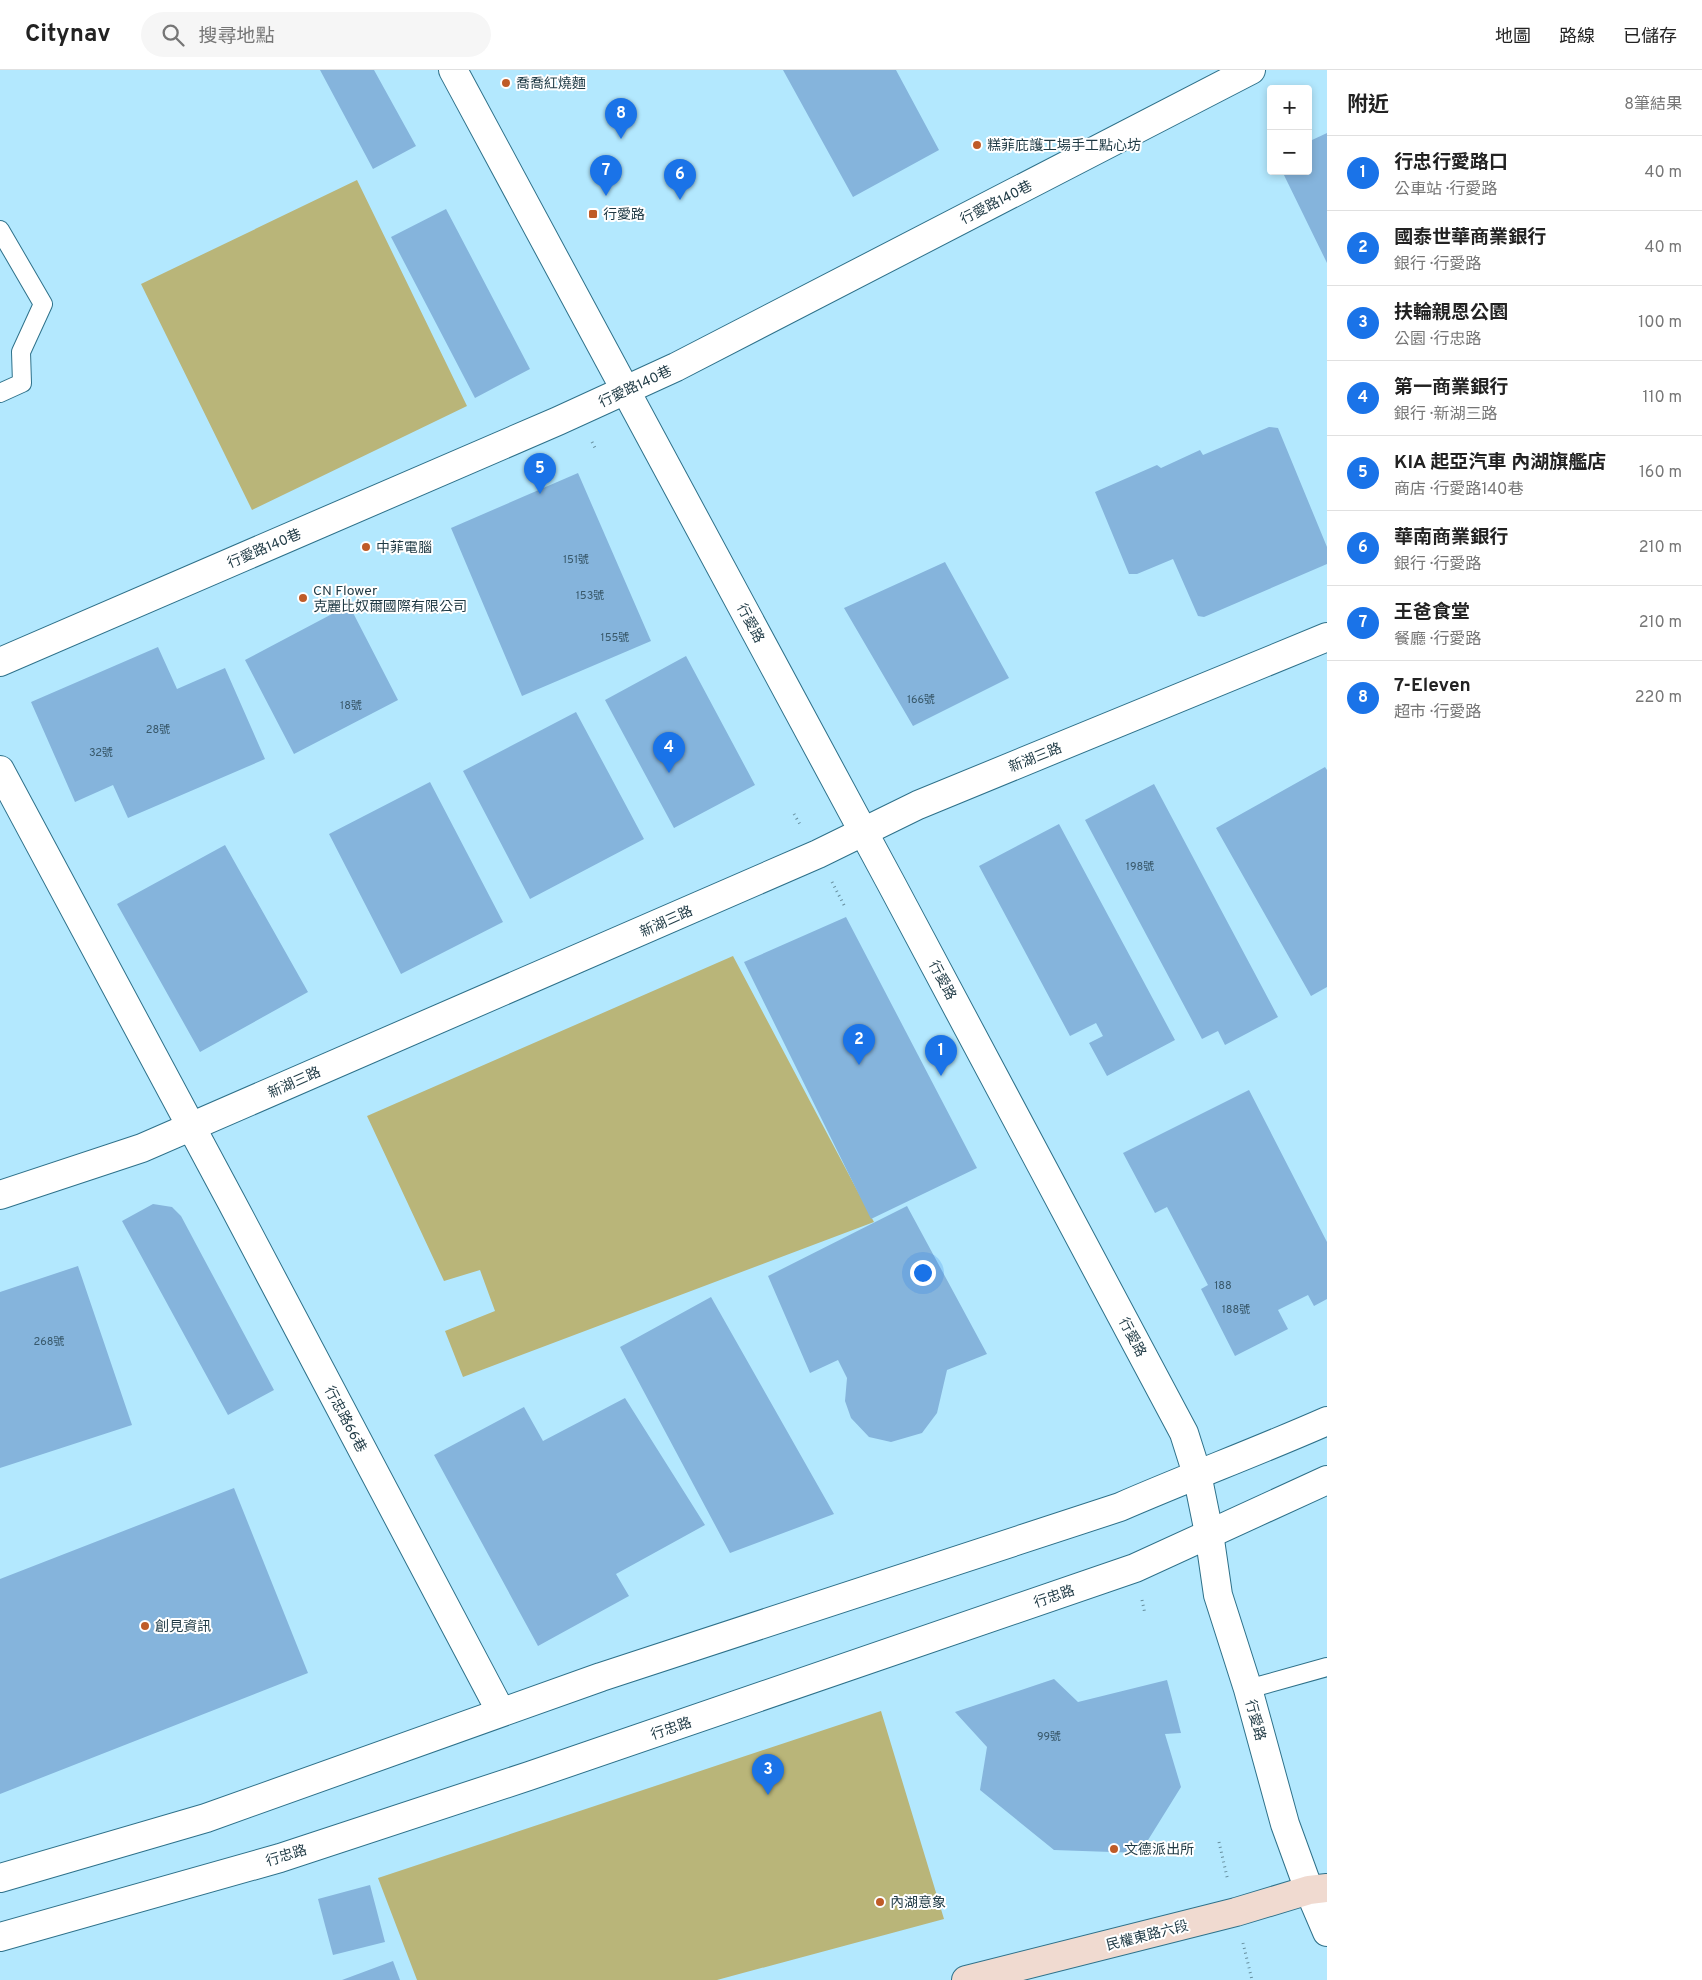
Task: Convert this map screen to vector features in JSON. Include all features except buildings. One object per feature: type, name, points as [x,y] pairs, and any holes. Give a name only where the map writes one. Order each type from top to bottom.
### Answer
[{"type":"main road","name":"民權東路六段","points":[[966,1980],[1236,1912],[1318,1889]]},
{"type":"street","name":"行愛路","points":[[453,70],[1184,1433],[1197,1474],[1209,1533],[1218,1595],[1248,1689],[1285,1824],[1318,1889],[1327,1932]]},
{"type":"street","name":"行愛路140巷","points":[[0,662],[676,368],[1251,70]]},
{"type":"street","name":"新湖三路","points":[[0,1195],[142,1148],[818,854],[918,805],[1327,637]]},
{"type":"street","name":"行忠路66巷","points":[[0,770],[501,1712]]},
{"type":"street","points":[[0,1878],[206,1818],[601,1677],[1120,1507],[1262,1449],[1327,1420]]},
{"type":"street","name":"行忠路","points":[[0,1936],[280,1858],[530,1776],[1135,1568],[1327,1480]]},
{"type":"lane","points":[[0,230],[43,304],[21,352],[22,383],[0,393]]},
{"type":"lane","points":[[1248,1689],[1327,1667]]},
{"type":"shaded area","points":[[357,180],[467,406],[252,510],[141,284]]},
{"type":"shaded area","points":[[733,956],[874,1222],[463,1377],[445,1331],[495,1311],[480,1270],[444,1281],[367,1116]]},
{"type":"shaded area","points":[[881,1711],[944,1919],[717,1980],[417,1980],[378,1878]]},
{"type":"place","name":"喬喬紅燒麵","points":[[506,83]]},
{"type":"place","name":"7-Eleven","points":[[621,139]]},
{"type":"place","name":"糕菲庇護工場手工點心坊","points":[[977,145]]},
{"type":"place","name":"王爸食堂","points":[[606,196]]},
{"type":"place","name":"華南商業銀行","points":[[680,200]]},
{"type":"place","name":"行愛路","points":[[593,214]]},
{"type":"place","name":"KIA 起亞汽車 內湖旗艦店","points":[[540,494]]},
{"type":"place","name":"中菲電腦","points":[[366,547]]},
{"type":"place","name":"CN Flower 克麗比奴爾國際有限公司","points":[[303,598]]},
{"type":"place","name":"第一商業銀行","points":[[669,773]]},
{"type":"place","name":"國泰世華商業銀行","points":[[859,1065]]},
{"type":"place","name":"行忠行愛路口","points":[[941,1076]]},
{"type":"place","name":"創見資訊","points":[[145,1626]]},
{"type":"place","name":"扶輪親恩公園","points":[[768,1795]]},
{"type":"place","name":"文德派出所","points":[[1114,1849]]},
{"type":"place","name":"內湖意象","points":[[880,1902]]}]
